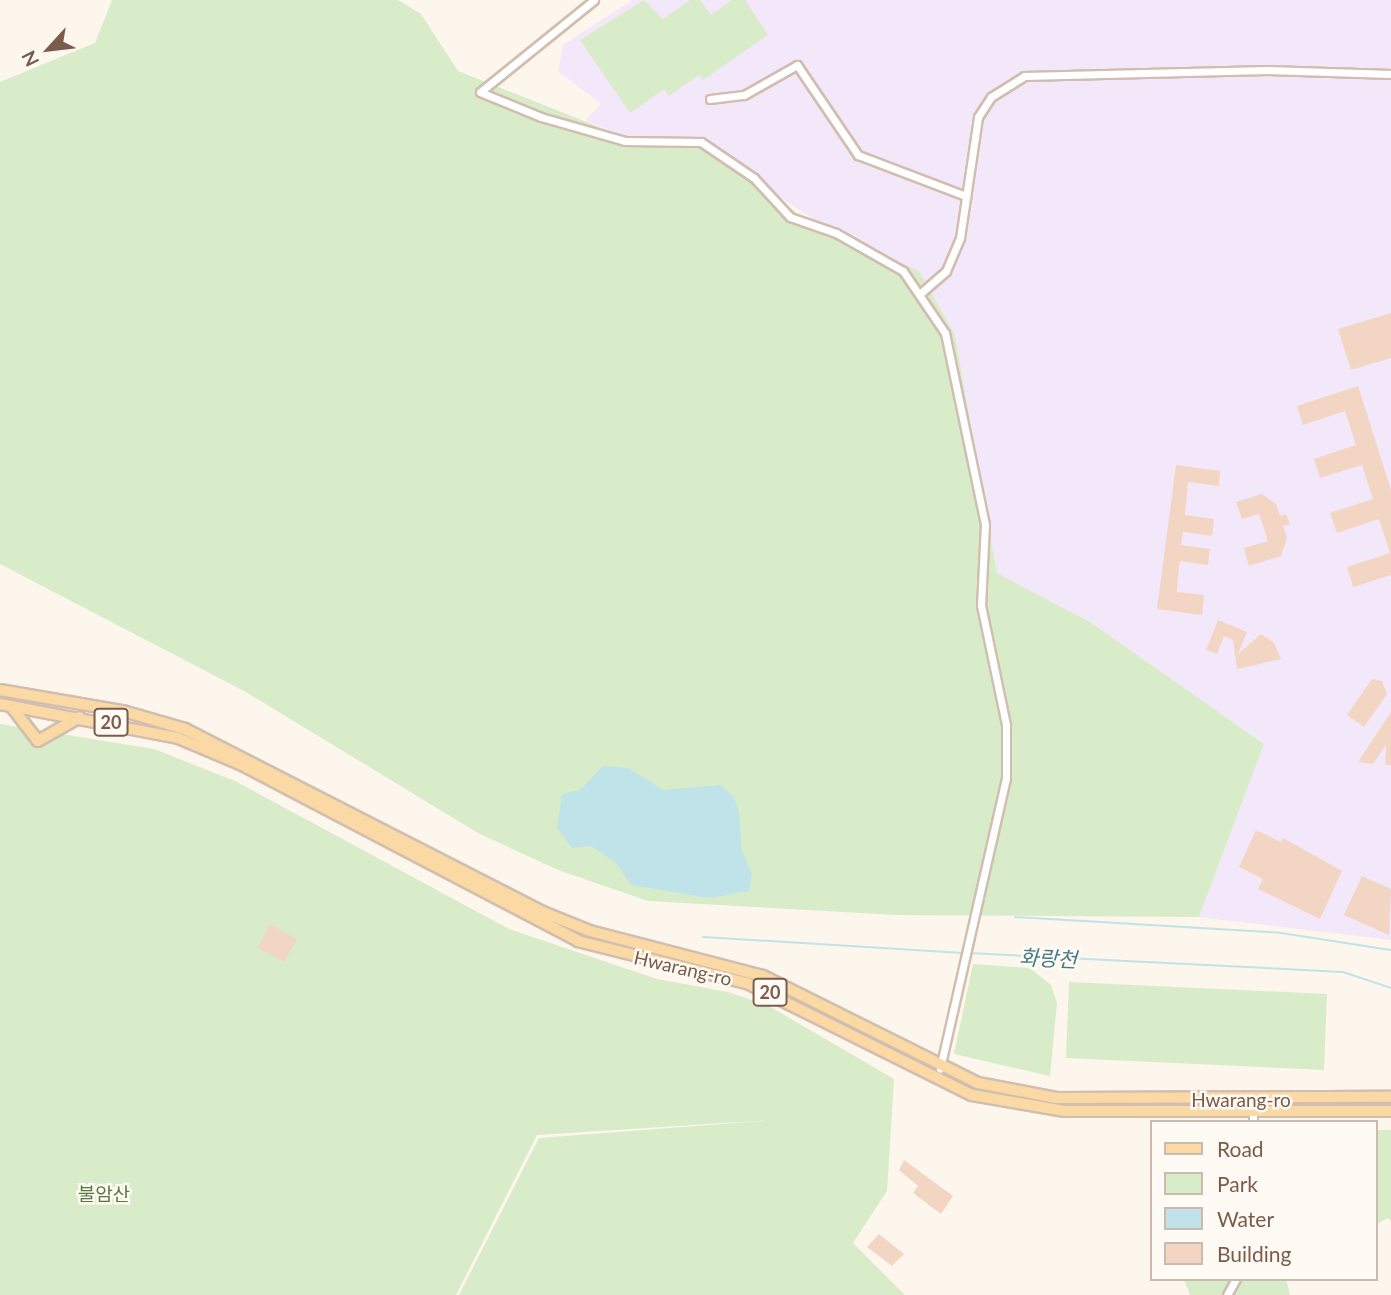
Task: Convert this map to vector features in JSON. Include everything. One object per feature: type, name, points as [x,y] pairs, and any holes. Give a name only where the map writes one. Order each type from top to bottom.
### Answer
[{"type":"main road","name":"Hwarang-ro","points":[[3,692],[123,711],[185,729],[545,913],[590,931],[763,976],[939,1073],[972,1096],[1065,1111],[1253,1118],[1391,1111]]},
{"type":"main road","name":"Hwarang-ro","points":[[5,705],[178,738],[240,764],[578,941],[747,983],[939,1073],[1057,1098],[1253,1101],[1391,1097]]},
{"type":"main road","points":[[5,705],[38,741],[78,717],[76,707],[123,711]]},
{"type":"street","points":[[594,0],[480,92],[541,117],[625,141],[701,142],[754,178],[790,217],[869,251],[903,271],[922,292],[945,333],[985,524],[983,628],[1006,725],[1006,778],[939,1073]]},
{"type":"street","points":[[710,99],[744,95],[797,65],[858,155],[966,196]]},
{"type":"street","points":[[922,292],[946,271],[960,238],[978,117],[991,97],[1024,76],[1267,70],[1391,74]]},
{"type":"street","points":[[1253,1101],[1253,1118]]},
{"type":"shaded area","points":[[632,0],[1391,0],[1391,940],[1199,917],[1264,744],[1090,622],[997,573],[955,335],[839,236],[702,146],[647,146],[585,120],[601,104],[558,71],[563,45]]},
{"type":"green space","points":[[112,0],[398,0],[421,14],[458,71],[647,146],[702,146],[802,217],[919,271],[955,335],[997,573],[1090,622],[1264,744],[1199,917],[896,915],[648,901],[558,870],[478,833],[244,691],[0,564],[0,82],[95,43]]},
{"type":"green space","points":[[644,0],[663,19],[690,0],[700,0],[711,15],[732,0],[745,0],[768,35],[703,80],[699,75],[669,96],[664,89],[630,113],[580,40]]},
{"type":"green space","name":"불암산","points":[[0,724],[154,749],[235,781],[509,929],[657,979],[728,992],[769,1006],[894,1079],[887,1191],[853,1243],[905,1295],[459,1295],[539,1138],[773,1120],[537,1135],[456,1295],[0,1295]]},
{"type":"green space","points":[[973,964],[1030,968],[1051,985],[1057,1003],[1050,1076],[954,1054]]},
{"type":"green space","points":[[1069,982],[1327,994],[1324,1070],[1066,1058]]},
{"type":"green space","points":[[1377,1130],[1391,1130],[1391,1222],[1388,1218],[1377,1224]]},
{"type":"green space","points":[[1185,1281],[1286,1281],[1290,1295],[1190,1295]]},
{"type":"water","points":[[603,766],[629,768],[663,790],[721,785],[734,797],[739,813],[742,851],[752,874],[749,891],[709,898],[631,885],[616,863],[591,846],[572,848],[557,828],[562,794],[580,790]]},
{"type":"building","points":[[1391,313],[1391,358],[1351,370],[1338,329]]},
{"type":"building","points":[[1358,386],[1391,490],[1391,575],[1353,587],[1347,567],[1390,553],[1379,519],[1337,533],[1330,513],[1373,499],[1362,465],[1320,478],[1314,459],[1356,445],[1345,411],[1303,425],[1297,406]]},
{"type":"building","points":[[1176,465],[1220,471],[1219,486],[1188,482],[1185,515],[1214,519],[1212,536],[1183,532],[1181,545],[1210,549],[1208,565],[1180,561],[1177,592],[1204,595],[1202,615],[1157,609]]},
{"type":"building","points":[[1262,494],[1276,504],[1280,516],[1286,514],[1290,524],[1283,526],[1287,538],[1281,556],[1249,566],[1244,548],[1268,541],[1259,514],[1242,519],[1236,502]]},
{"type":"building","points":[[1218,620],[1247,632],[1238,654],[1261,634],[1274,643],[1281,659],[1237,669],[1233,640],[1224,636],[1217,654],[1206,650]]},
{"type":"building","points":[[1372,679],[1382,681],[1387,694],[1364,727],[1347,715]]},
{"type":"building","points":[[1391,712],[1391,765],[1385,765],[1386,745],[1373,764],[1358,762]]},
{"type":"building","points":[[1256,830],[1281,842],[1283,838],[1342,871],[1320,919],[1258,889],[1263,879],[1239,867]]},
{"type":"building","points":[[1362,876],[1391,889],[1389,935],[1344,915]]},
{"type":"building","points":[[270,924],[297,939],[284,962],[258,948]]},
{"type":"building","points":[[904,1160],[953,1196],[941,1214],[913,1193],[918,1186],[899,1170]]},
{"type":"building","points":[[879,1234],[904,1254],[892,1266],[867,1247]]},
{"type":"waterway","points":[[1015,917],[1281,933],[1391,950]]},
{"type":"waterway","name":"화랑천","points":[[703,937],[964,953]]},
{"type":"waterway","name":"화랑천","points":[[969,953],[1343,972],[1391,988]]}]
